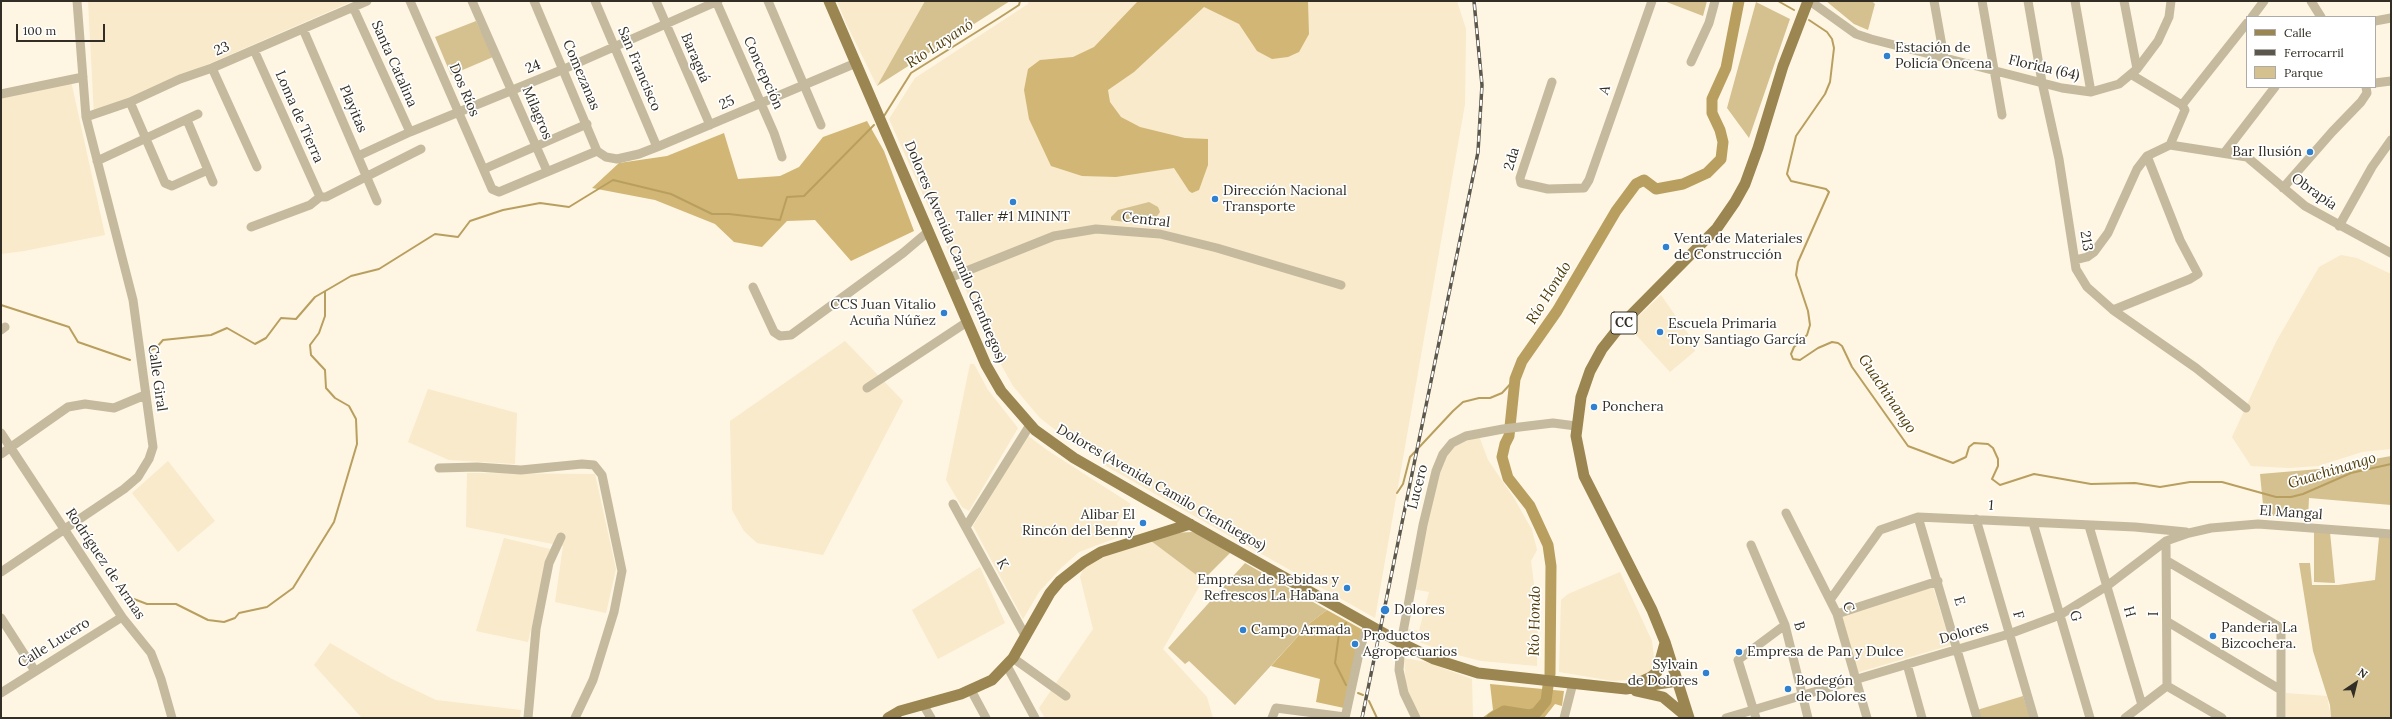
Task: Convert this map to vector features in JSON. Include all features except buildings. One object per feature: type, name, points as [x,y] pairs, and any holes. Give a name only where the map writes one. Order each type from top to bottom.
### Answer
[{"type":"main road","name":"Dolores (Avenida Camilo Cienfuegos)","points":[[829,1],[967,322],[998,385],[1030,425],[1074,458],[1401,643],[1434,659],[1478,673],[1626,689],[1678,681]]},
{"type":"main road","name":"CC","points":[[1689,718],[1665,642],[1652,610],[1584,476],[1578,452],[1576,426],[1586,382],[1602,349],[1621,325],[1717,228],[1738,196],[1758,148],[1797,26],[1808,3]]},
{"type":"main road","points":[[888,718],[900,711],[924,706],[971,690],[992,680],[1010,662],[1055,587],[1084,562],[1101,552],[1190,524]]},
{"type":"main road","points":[[1626,689],[1651,677],[1657,672],[1665,642]]},
{"type":"main road","points":[[1626,689],[1663,697],[1689,718]]},
{"type":"street","name":"Calle Giral","points":[[1,572],[124,490],[138,477],[149,459],[153,447],[132,300],[86,117],[77,1]]},
{"type":"street","name":"23","points":[[86,117],[130,102],[180,79],[212,68],[367,1]]},
{"type":"street","name":"Dos Ríos","points":[[410,1],[492,189],[499,192],[547,171]]},
{"type":"street","name":"Milagros","points":[[472,1],[547,171]]},
{"type":"street","name":"Comezanas","points":[[534,1],[598,151]]},
{"type":"street","name":"San Francisco","points":[[595,1],[657,147]]},
{"type":"street","name":"Baraguá","points":[[656,1],[710,125]]},
{"type":"street","name":"24","points":[[358,156],[410,132],[564,69],[717,1]]},
{"type":"street","name":"Concepción","points":[[717,1],[774,133],[782,157]]},
{"type":"street","points":[[768,1],[821,125]]},
{"type":"street","name":"A","points":[[1584,188],[1589,180],[1652,1]]},
{"type":"street","points":[[1691,62],[1709,23],[1715,1]]},
{"type":"street","points":[[1934,1],[1944,57]]},
{"type":"street","points":[[1982,1],[2002,115]]},
{"type":"street","name":"213","points":[[2028,1],[2042,82],[2059,160],[2076,269],[2087,287],[2114,310],[2196,368],[2246,408]]},
{"type":"street","points":[[2075,1],[2091,92]]},
{"type":"street","points":[[2124,1],[2134,72],[2184,107]]},
{"type":"street","points":[[2134,72],[2158,41],[2169,17],[2171,1]]},
{"type":"street","points":[[2253,16],[2264,1]]},
{"type":"street","points":[[2311,1],[2320,16]]},
{"type":"street","name":"Florida (64)","points":[[1808,3],[1856,34],[2062,88],[2091,92],[2113,87],[2134,72]]},
{"type":"street","name":"Santa Catalina","points":[[353,7],[410,132]]},
{"type":"street","points":[[2376,21],[2391,18]]},
{"type":"street","points":[[2075,260],[2087,257],[2094,252],[2108,233],[2137,169],[2147,156],[2170,145],[2184,107],[2246,24]]},
{"type":"street","name":"Playitas","points":[[303,29],[377,201]]},
{"type":"street","name":"Loma de Tierra","points":[[254,50],[319,196]]},
{"type":"street","name":"25","points":[[598,151],[606,157],[617,159],[657,147],[803,84],[856,63]]},
{"type":"street","points":[[212,68],[256,167]]},
{"type":"street","points":[[1,94],[83,77]]},
{"type":"street","points":[[2376,83],[2391,81]]},
{"type":"street","name":"2da","points":[[1552,82],[1520,178],[1521,183],[1548,190],[1584,188]]},
{"type":"street","points":[[2225,152],[2274,88]]},
{"type":"street","points":[[2283,188],[2332,132],[2361,102],[2366,90]]},
{"type":"street","points":[[130,102],[164,183],[172,186],[208,170]]},
{"type":"street","points":[[97,161],[198,114]]},
{"type":"street","points":[[187,120],[214,182]]},
{"type":"street","points":[[484,169],[587,124]]},
{"type":"street","points":[[2339,226],[2372,167],[2391,140]]},
{"type":"street","name":"Obrapía","points":[[2170,145],[2225,152],[2246,157],[2305,206],[2339,226],[2391,253]]},
{"type":"street","points":[[251,227],[310,205],[319,196],[326,198],[366,176],[421,149]]},
{"type":"street","points":[[547,171],[598,151]]},
{"type":"street","points":[[2114,310],[2197,276],[2198,274],[2180,240],[2147,156]]},
{"type":"street","name":"Central","points":[[949,278],[1054,236],[1096,229],[1122,230],[1173,237],[1341,285]]},
{"type":"street","points":[[753,287],[774,332],[780,336],[791,335],[903,253],[929,231]]},
{"type":"street","points":[[867,388],[967,322]]},
{"type":"street","points":[[1,454],[68,407],[85,404],[114,408],[145,395]]},
{"type":"street","name":"Lucero","points":[[1416,718],[1404,693],[1399,670],[1401,643],[1427,510],[1436,471],[1443,454],[1452,443],[1466,436],[1515,427],[1553,423],[1576,426]]},
{"type":"street","points":[[966,527],[1030,425]]},
{"type":"street","name":"Rodríguez de Armas","points":[[1,433],[122,617],[151,653],[161,680],[172,718]]},
{"type":"street","points":[[439,468],[477,467],[521,470],[594,464],[602,474],[622,571],[614,612],[592,680],[575,718]]},
{"type":"street","name":"K","points":[[953,504],[1026,637]]},
{"type":"street","name":"C","points":[[1786,513],[1837,614],[1867,718]]},
{"type":"street","name":"1","points":[[1830,600],[1880,530],[1918,516],[2089,526],[2135,527],[2189,533]]},
{"type":"street","name":"E","points":[[1918,516],[1958,649],[1976,718]]},
{"type":"street","name":"F","points":[[1976,519],[2034,718]]},
{"type":"street","name":"G","points":[[2033,523],[2090,718]]},
{"type":"street","name":"El Mangal","points":[[2189,533],[2211,528],[2258,524],[2391,534]]},
{"type":"street","name":"H","points":[[2089,526],[2142,705]]},
{"type":"street","name":"Dolores","points":[[1726,718],[1754,714],[1802,695],[2009,634],[2060,615],[2107,586],[2166,541],[2189,533]]},
{"type":"street","points":[[528,718],[537,624],[549,563],[561,537]]},
{"type":"street","name":"I","points":[[2166,541],[2168,622],[2167,686]]},
{"type":"street","name":"B","points":[[1751,545],[1785,625],[1808,718]]},
{"type":"street","points":[[2167,561],[2281,628],[2281,718]]},
{"type":"street","points":[[1837,614],[1938,581]]},
{"type":"street","name":"Calle Lucero","points":[[1,693],[122,617]]},
{"type":"street","points":[[1,618],[35,671]]},
{"type":"street","points":[[2168,622],[2281,690]]},
{"type":"street","points":[[1272,718],[1276,708],[1345,717],[1360,649],[1368,624]]},
{"type":"street","points":[[1754,714],[1738,660],[1785,625]]},
{"type":"street","points":[[1010,662],[1066,696]]},
{"type":"street","points":[[1010,662],[1036,718]]},
{"type":"street","points":[[1907,664],[1922,718]]},
{"type":"street","points":[[1564,718],[1568,682]]},
{"type":"street","points":[[2125,718],[2167,686],[2222,718]]},
{"type":"street","points":[[971,690],[986,718]]},
{"type":"street","points":[[924,706],[931,718]]},
{"type":"shaded area","points":[[88,1],[353,1],[94,114]]},
{"type":"shaded area","points":[[837,1],[925,1],[877,86],[846,23]]},
{"type":"shaded area","points":[[1028,1],[1457,1],[1466,29],[1465,104],[1375,618],[1104,465],[1103,460],[1066,438],[1040,418],[1013,386],[993,350],[889,119],[915,78],[1028,4]]},
{"type":"shaded area","points":[[1138,1],[1308,1],[1309,34],[1299,52],[1288,57],[1272,59],[1257,51],[1239,24],[1204,7],[1134,72],[1108,90],[1110,102],[1121,117],[1140,127],[1185,138],[1208,139],[1208,165],[1199,190],[1192,193],[1189,191],[1174,168],[1116,177],[1082,176],[1051,166],[1029,119],[1024,90],[1028,69],[1040,60],[1073,57],[1094,47]]},
{"type":"shaded area","points":[[71,81],[105,235],[1,254],[1,98]]},
{"type":"shaded area","points":[[867,121],[884,151],[914,231],[851,261],[815,220],[787,221],[762,247],[734,242],[715,224],[655,200],[592,188],[619,163],[667,156],[724,133],[738,179],[780,176],[799,167],[823,137]]},
{"type":"shaded area","points":[[2341,255],[2357,258],[2391,274],[2391,449],[2362,452],[2318,466],[2289,468],[2251,466],[2232,437],[2276,342],[2319,267]]},
{"type":"shaded area","name":"Escuela Primaria Tony Santiago García","points":[[1661,295],[1691,338],[1695,351],[1670,372],[1628,326]]},
{"type":"shaded area","points":[[845,341],[903,401],[823,555],[757,543],[744,531],[732,510],[730,421]]},
{"type":"shaded area","points":[[970,364],[974,364],[988,390],[1018,428],[969,511],[962,507],[946,480]]},
{"type":"shaded area","points":[[428,389],[517,413],[515,464],[449,460],[408,442]]},
{"type":"shaded area","points":[[1027,435],[1047,450],[1131,504],[1117,523],[1119,537],[1079,552],[1061,568],[1039,592],[1023,619],[973,526]]},
{"type":"shaded area","points":[[1479,436],[1488,460],[1514,498],[1532,530],[1537,550],[1531,561],[1538,615],[1537,666],[1481,661],[1446,652],[1411,639],[1406,628],[1419,631],[1429,592],[1413,589],[1438,472],[1445,457],[1455,446]]},
{"type":"shaded area","points":[[168,461],[215,521],[178,552],[132,493]]},
{"type":"shaded area","points":[[467,473],[595,474],[616,569],[606,613],[555,602],[563,546],[466,527]]},
{"type":"shaded area","points":[[504,538],[550,549],[528,642],[476,631]]},
{"type":"shaded area","points":[[1151,541],[1203,580],[1163,649],[1207,697],[1213,718],[1045,718],[1039,708],[1093,629],[1080,577],[1084,567],[1092,561]]},
{"type":"shaded area","points":[[980,567],[1005,623],[938,659],[912,610]]},
{"type":"shaded area","points":[[1620,572],[1652,641],[1655,667],[1641,679],[1613,681],[1559,672],[1561,600],[1568,594]]},
{"type":"shaded area","points":[[1932,584],[1951,645],[1856,673],[1838,612]]},
{"type":"shaded area","points":[[1327,610],[1363,630],[1344,708],[1316,702],[1320,679],[1271,666],[1310,623]]},
{"type":"shaded area","points":[[330,643],[392,679],[436,700],[521,710],[520,718],[362,718],[314,665]]},
{"type":"shaded area","points":[[1404,658],[1426,662],[1472,679],[1473,718],[1419,718],[1406,686]]},
{"type":"shaded area","points":[[1490,684],[1564,691],[1562,706],[1555,704],[1544,718],[1482,718],[1493,710]]},
{"type":"shaded area","points":[[2286,693],[2327,696],[2331,718],[2286,718]]},
{"type":"green space","points":[[925,1],[1010,1],[877,86]]},
{"type":"green space","points":[[1664,1],[1707,1],[1703,16]]},
{"type":"green space","points":[[1826,1],[1872,1],[1875,4],[1868,30],[1854,24]]},
{"type":"green space","points":[[1756,2],[1790,19],[1749,138],[1727,108]]},
{"type":"green space","points":[[476,21],[493,57],[451,75],[435,37]]},
{"type":"green space","points":[[1149,202],[1158,207],[1160,212],[1152,223],[1146,225],[1111,220],[1111,217],[1118,210]]},
{"type":"green space","points":[[2391,456],[2391,505],[2309,498],[2308,519],[2264,515],[2260,474],[2319,469]]},
{"type":"green space","points":[[2314,530],[2330,532],[2335,583],[2314,582]]},
{"type":"green space","points":[[1192,532],[1206,536],[1231,552],[1203,580],[1151,541],[1171,533]]},
{"type":"green space","points":[[2379,537],[2391,537],[2391,718],[2331,718],[2330,705],[2313,651],[2299,563],[2310,563],[2312,585],[2338,585],[2375,580]]},
{"type":"green space","name":"Campo Armada","points":[[1245,563],[1327,610],[1310,623],[1235,705],[1189,661],[1185,664],[1168,648]]},
{"type":"green space","points":[[2023,696],[2030,718],[1979,718],[1977,710]]},
{"type":"waterway","name":"Río Luyanó","points":[[884,116],[911,73],[1019,5],[1020,1]]},
{"type":"waterway","name":"Río Hondo","points":[[1550,674],[1551,566],[1548,545],[1530,506],[1508,478],[1502,457],[1505,444],[1509,436],[1515,379],[1522,361],[1557,311],[1616,211],[1636,184],[1644,180],[1656,189],[1683,184],[1707,173],[1721,159],[1723,142],[1720,130],[1712,113],[1712,99],[1726,68],[1739,1]]},
{"type":"waterway","name":"Guachinango","points":[[1778,1],[1794,10]]},
{"type":"waterway","name":"Guachinango","points":[[1809,20],[1827,32],[1832,39],[1834,48],[1830,82],[1825,94],[1796,136],[1787,174],[1791,181],[1826,189],[1829,192],[1798,262],[1796,275],[1808,311],[1810,325],[1807,335],[1794,347],[1791,354],[1793,359],[1800,360],[1818,348],[1832,342],[1838,343],[1842,346],[1852,367],[1908,446],[1953,463],[1966,457],[1969,447],[1974,443],[1988,444],[1993,448],[1998,459],[1998,466],[1992,479],[2000,485],[2034,474],[2091,484],[2135,483],[2160,487],[2190,482],[2222,482],[2276,497],[2291,497],[2303,494],[2351,473],[2391,464]]},
{"type":"waterway","points":[[148,351],[156,348],[163,340],[211,335],[227,328],[255,344],[266,338],[281,318],[296,319],[315,297],[351,276],[379,269],[435,234],[458,237],[470,221],[503,210],[540,203],[569,207],[613,180],[671,194],[712,214],[729,214],[780,220],[787,197],[804,196],[874,125]]},
{"type":"waterway","points":[[126,596],[147,604],[176,604],[208,620],[224,622],[235,618],[239,613],[267,607],[293,588],[334,522],[357,444],[356,419],[349,406],[335,398],[326,388],[325,370],[311,355],[310,345],[319,333],[325,316],[325,292]]},
{"type":"waterway","points":[[1,305],[69,327],[78,342],[130,360]]},
{"type":"waterway","points":[[1397,493],[1403,484],[1410,457],[1453,411],[1463,402],[1479,398],[1490,398],[1502,393],[1515,379]]},
{"type":"waterway","points":[[1346,623],[1339,634],[1335,663],[1346,685]]},
{"type":"waterway","name":"Río Hondo","points":[[1492,718],[1504,711],[1529,715],[1536,713],[1546,701],[1548,686]]},
{"type":"waterway","points":[[1358,693],[1363,695]]},
{"type":"waterway","points":[[1369,701],[1377,718]]},
{"type":"railway","points":[[1362,718],[1478,152],[1482,85],[1474,1]]},
{"type":"place","name":"Estación de Policía Oncena","points":[[1887,56]]},
{"type":"place","name":"Bar Ilusión","points":[[2310,152]]},
{"type":"place","name":"Dirección Nacional Transporte","points":[[1215,199]]},
{"type":"place","name":"Taller #1 MININT","points":[[1013,202]]},
{"type":"place","name":"Venta de Materiales de Construcción","points":[[1666,247]]},
{"type":"place","name":"CCS Juan Vitalio Acuña Núñez","points":[[944,313]]},
{"type":"place","name":"Escuela Primaria Tony Santiago García","points":[[1660,332]]},
{"type":"place","name":"Ponchera","points":[[1594,407]]},
{"type":"place","name":"Alibar El Rincón del Benny","points":[[1143,523]]},
{"type":"place","name":"Empresa de Bebidas y Refrescos La Habana","points":[[1347,588]]},
{"type":"place","name":"Dolores","points":[[1385,610]]},
{"type":"place","name":"Campo Armada","points":[[1243,630]]},
{"type":"place","name":"Panderia La Bizcochera.","points":[[2213,636]]},
{"type":"place","name":"Productos Agropecuarios","points":[[1355,644]]},
{"type":"place","name":"Empresa de Pan y Dulce","points":[[1739,652]]},
{"type":"place","name":"Sylvain de Dolores","points":[[1706,673]]},
{"type":"place","name":"Bodegón de Dolores","points":[[1788,689]]}]
